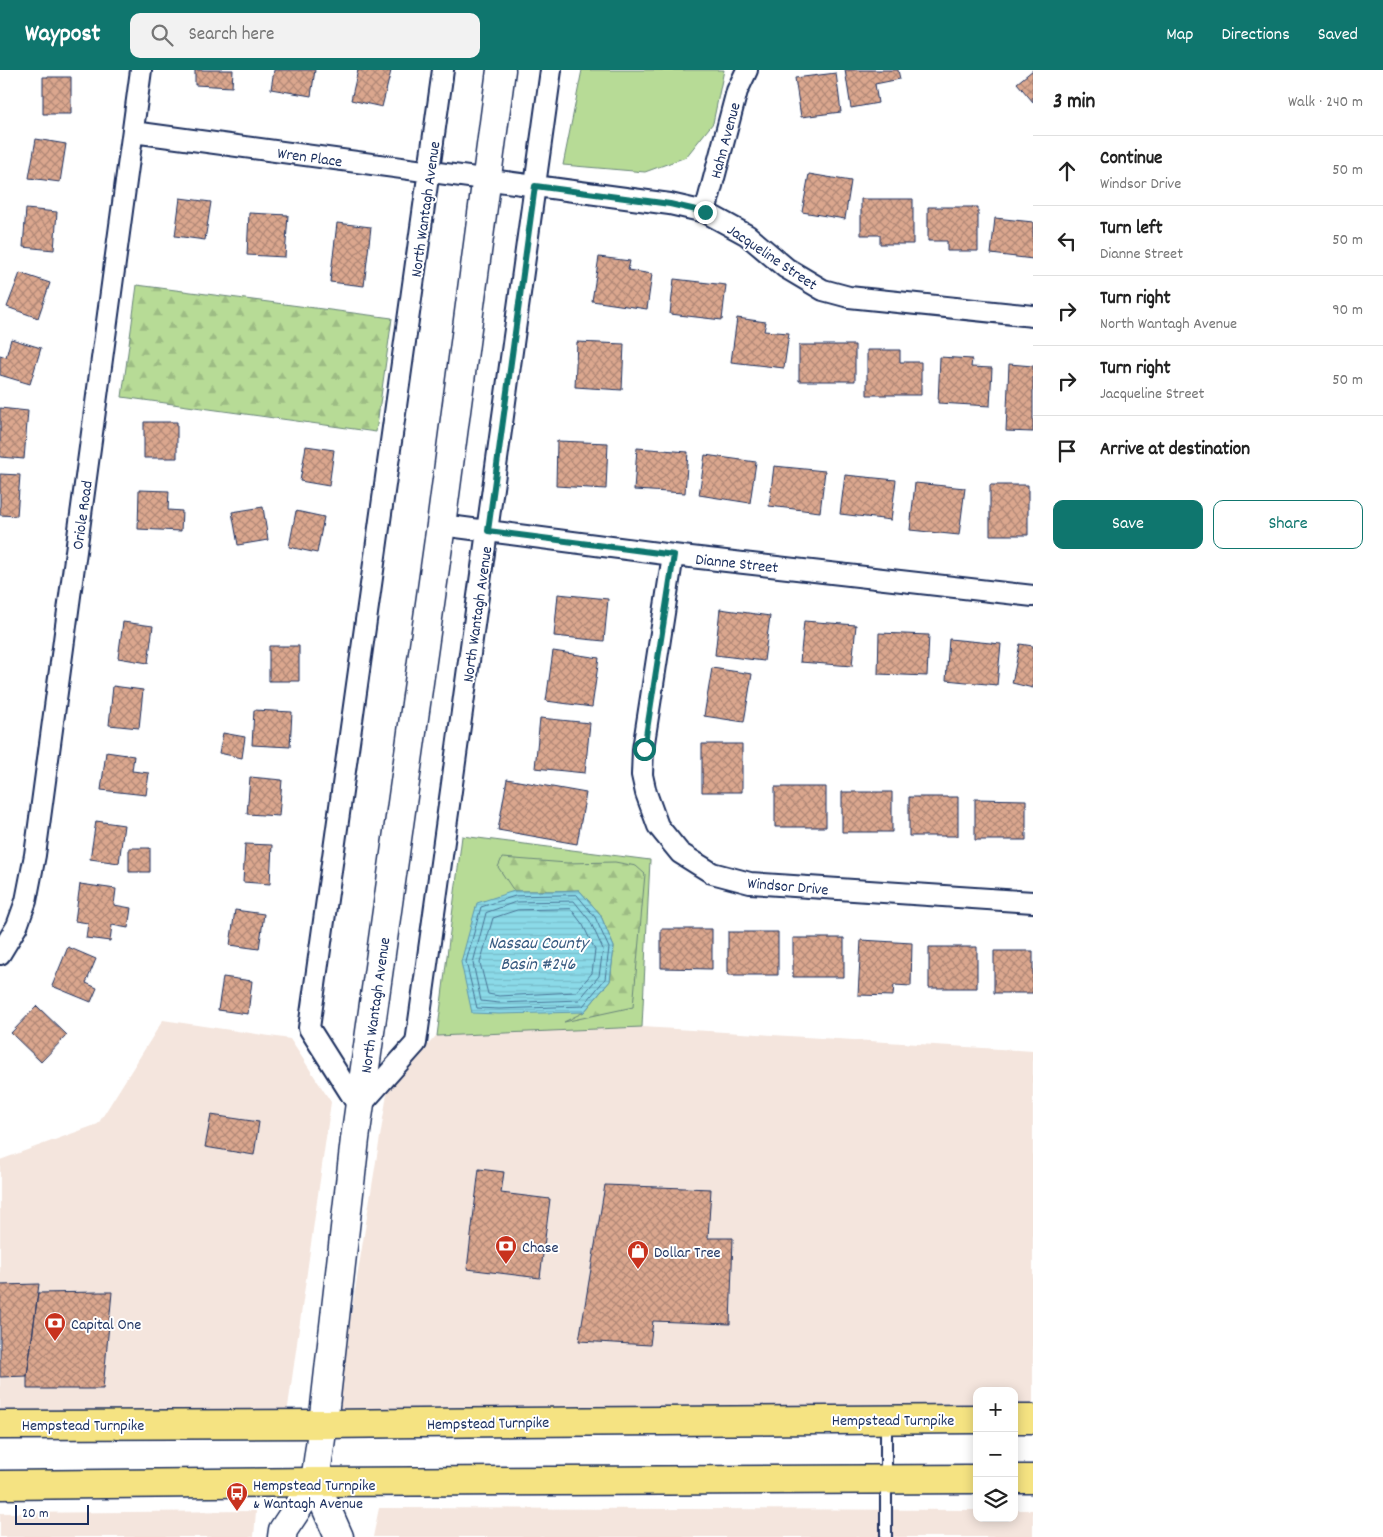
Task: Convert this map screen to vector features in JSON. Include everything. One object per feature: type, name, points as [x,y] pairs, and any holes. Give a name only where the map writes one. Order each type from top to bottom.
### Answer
[{"type":"main road","name":"North Wantagh Avenue","points":[[315,1482],[359,1107],[501,70]]},
{"type":"main road","name":"Hempstead Turnpike","points":[[0,1425],[973,1419]]},
{"type":"main road","points":[[1018,1419],[1033,1419]]},
{"type":"main road","points":[[0,1485],[973,1479]]},
{"type":"main road","points":[[1018,1479],[1033,1479]]},
{"type":"main road","points":[[282,1537],[283,1530],[315,1482]]},
{"type":"main road","points":[[315,1482],[339,1537]]},
{"type":"street","name":"Oriole Road","points":[[0,954],[17,926],[26,902],[35,855],[141,70]]},
{"type":"street","name":"North Wantagh Avenue","points":[[443,70],[309,1028],[359,1107],[416,1043],[551,70]]},
{"type":"street","name":"Hahn Avenue","points":[[705,212],[736,91],[747,70]]},
{"type":"street","name":"Wren Place","points":[[133,132],[487,180]]},
{"type":"street","name":"Jacqueline Street","points":[[487,180],[670,204],[705,212],[747,235],[786,268],[822,290],[850,297],[1033,316]]},
{"type":"street","name":"Dianne Street","points":[[440,524],[674,555],[1033,596]]},
{"type":"street","name":"Windsor Drive","points":[[674,555],[644,749],[642,775],[646,793],[658,826],[680,853],[712,873],[750,883],[1033,902]]},
{"type":"lane","points":[[886,1420],[886,1537]]},
{"type":"shaded area","points":[[163,1020],[290,1039],[331,1102],[287,1414],[0,1416],[0,1160],[98,1124]]},
{"type":"shaded area","points":[[642,1027],[1033,1051],[1033,1409],[1018,1409],[1018,1387],[973,1387],[973,1410],[335,1413],[388,1088],[436,1036]]},
{"type":"shaded area","points":[[379,1508],[973,1510],[973,1522],[1018,1522],[1018,1510],[1033,1510],[1033,1537],[373,1537]]},
{"type":"shaded area","points":[[256,1511],[254,1537],[0,1537],[0,1513]]},
{"type":"green space","points":[[582,70],[724,70],[713,123],[686,157],[645,172],[563,165]]},
{"type":"green space","points":[[137,285],[392,318],[376,432],[122,397]]},
{"type":"green space","points":[[462,836],[650,860],[642,1027],[437,1036]]},
{"type":"green space","points":[[502,858],[567,863],[615,862],[636,866],[645,874],[633,1007],[564,1022],[584,1012],[610,981],[614,947],[600,914],[579,890],[514,891],[498,867]]},
{"type":"water","name":"Nassau County Basin #246","points":[[579,890],[600,914],[614,947],[610,981],[584,1012],[472,1013],[461,962],[477,903],[514,891]]},
{"type":"building","points":[[195,70],[233,70],[232,87],[195,85]]},
{"type":"building","points":[[274,70],[315,70],[311,96],[271,89]]},
{"type":"building","points":[[358,70],[391,71],[382,107],[351,100]]},
{"type":"building","points":[[845,70],[898,70],[900,79],[875,84],[878,103],[851,108]]},
{"type":"building","points":[[1033,70],[1033,102],[1017,83]]},
{"type":"building","points":[[836,73],[841,112],[801,117],[795,78]]},
{"type":"building","points":[[43,77],[71,77],[71,114],[43,114]]},
{"type":"building","points":[[36,139],[66,144],[60,182],[29,178]]},
{"type":"building","points":[[809,174],[851,181],[845,219],[802,212]]},
{"type":"building","points":[[180,198],[211,202],[205,240],[175,236]]},
{"type":"building","points":[[861,199],[913,199],[913,244],[880,244],[880,235],[861,235]]},
{"type":"building","points":[[928,207],[978,207],[978,251],[947,251],[947,241],[928,241]]},
{"type":"building","points":[[26,209],[57,212],[54,250],[23,247]]},
{"type":"building","points":[[249,213],[288,215],[285,257],[247,255]]},
{"type":"building","points":[[995,218],[1033,222],[1033,259],[991,254]]},
{"type":"building","points":[[337,223],[371,227],[364,286],[330,282]]},
{"type":"building","points":[[599,257],[630,261],[628,270],[652,274],[647,309],[592,301]]},
{"type":"building","points":[[20,273],[50,283],[38,318],[7,307]]},
{"type":"building","points":[[674,279],[726,285],[722,320],[670,314]]},
{"type":"building","points":[[737,318],[766,322],[764,331],[789,333],[784,368],[731,362]]},
{"type":"building","points":[[11,339],[41,348],[30,384],[0,375],[0,355],[6,357]]},
{"type":"building","points":[[577,342],[624,344],[622,390],[575,387]]},
{"type":"building","points":[[799,345],[855,345],[855,381],[799,381]]},
{"type":"building","points":[[867,350],[900,350],[900,362],[921,362],[921,395],[867,395]]},
{"type":"building","points":[[940,357],[972,359],[971,367],[992,368],[990,406],[938,403]]},
{"type":"building","points":[[1009,364],[1033,366],[1033,432],[1006,431]]},
{"type":"building","points":[[0,408],[28,411],[24,459],[0,457]]},
{"type":"building","points":[[144,422],[177,422],[177,458],[144,458]]},
{"type":"building","points":[[557,441],[608,443],[606,489],[556,486]]},
{"type":"building","points":[[306,446],[334,450],[329,486],[300,481]]},
{"type":"building","points":[[637,448],[688,452],[685,493],[634,490]]},
{"type":"building","points":[[705,455],[756,462],[750,503],[699,495]]},
{"type":"building","points":[[774,466],[825,471],[820,512],[769,506]]},
{"type":"building","points":[[0,474],[20,475],[17,516],[0,515]]},
{"type":"building","points":[[845,475],[896,480],[891,520],[840,514]]},
{"type":"building","points":[[915,483],[965,488],[959,535],[910,530]]},
{"type":"building","points":[[990,485],[1028,485],[1028,535],[990,535]]},
{"type":"building","points":[[139,490],[169,491],[168,510],[182,511],[181,531],[138,529]]},
{"type":"building","points":[[263,507],[268,540],[238,545],[232,512]]},
{"type":"building","points":[[296,511],[324,517],[317,553],[289,547]]},
{"type":"building","points":[[558,594],[608,599],[604,641],[554,636]]},
{"type":"building","points":[[720,609],[770,616],[764,661],[715,655]]},
{"type":"building","points":[[804,621],[856,625],[852,666],[800,662]]},
{"type":"building","points":[[123,622],[153,626],[148,663],[118,658]]},
{"type":"building","points":[[879,633],[929,635],[927,676],[878,674]]},
{"type":"building","points":[[949,639],[1001,644],[997,685],[946,680]]},
{"type":"building","points":[[1020,644],[1033,646],[1033,688],[1012,683]]},
{"type":"building","points":[[269,646],[299,646],[299,681],[269,681]]},
{"type":"building","points":[[553,651],[599,658],[592,707],[546,701]]},
{"type":"building","points":[[712,668],[752,674],[744,722],[704,716]]},
{"type":"building","points":[[113,686],[143,690],[139,728],[109,725]]},
{"type":"building","points":[[254,710],[292,712],[290,747],[252,745]]},
{"type":"building","points":[[540,718],[590,723],[585,773],[535,768]]},
{"type":"building","points":[[223,733],[245,737],[242,758],[219,753]]},
{"type":"building","points":[[702,744],[742,744],[742,792],[702,792]]},
{"type":"building","points":[[106,752],[134,756],[132,771],[149,773],[146,795],[101,790]]},
{"type":"building","points":[[250,777],[282,780],[279,816],[247,814]]},
{"type":"building","points":[[507,779],[586,793],[577,844],[498,830]]},
{"type":"building","points":[[775,787],[826,787],[826,827],[775,827]]},
{"type":"building","points":[[842,792],[892,792],[892,832],[842,832]]},
{"type":"building","points":[[909,797],[958,797],[958,836],[909,836]]},
{"type":"building","points":[[975,799],[1026,800],[1026,840],[975,840]]},
{"type":"building","points":[[96,821],[124,825],[119,863],[90,859]]},
{"type":"building","points":[[245,844],[272,845],[270,884],[243,882]]},
{"type":"building","points":[[129,848],[150,848],[150,872],[129,872]]},
{"type":"building","points":[[80,884],[116,889],[114,905],[131,908],[128,928],[112,925],[110,941],[86,938],[88,923],[75,921]]},
{"type":"building","points":[[235,910],[264,914],[259,949],[230,945]]},
{"type":"building","points":[[661,929],[712,929],[712,969],[661,968]]},
{"type":"building","points":[[728,932],[778,932],[778,975],[728,975]]},
{"type":"building","points":[[793,938],[844,938],[844,977],[793,977]]},
{"type":"building","points":[[861,940],[912,943],[911,986],[894,985],[893,996],[858,995]]},
{"type":"building","points":[[68,947],[96,959],[86,983],[97,988],[91,1002],[52,986]]},
{"type":"building","points":[[929,947],[977,947],[977,988],[929,988]]},
{"type":"building","points":[[994,951],[1033,951],[1033,993],[994,993]]},
{"type":"building","points":[[223,977],[252,981],[248,1014],[218,1010]]},
{"type":"building","points":[[37,1006],[67,1035],[41,1062],[11,1033]]},
{"type":"building","points":[[211,1115],[259,1122],[254,1155],[205,1147]]},
{"type":"building","points":[[479,1169],[504,1172],[501,1193],[550,1199],[540,1278],[467,1269]]},
{"type":"building","points":[[605,1185],[711,1189],[708,1238],[733,1238],[730,1324],[653,1321],[650,1345],[579,1341]]},
{"type":"building","points":[[39,1284],[27,1376],[0,1377],[0,1285]]},
{"type":"building","points":[[112,1292],[103,1389],[27,1389],[38,1293]]},
{"type":"place","name":"Chase","points":[[506,1265]]},
{"type":"place","name":"Dollar Tree","points":[[638,1270]]},
{"type":"place","name":"Capital One","points":[[55,1342]]},
{"type":"place","name":"Hempstead Turnpike & Wantagh Avenue","points":[[237,1512]]},
{"type":"route","points":[[644,749],[674,555],[488,531],[535,186],[670,204],[705,212]]}]
